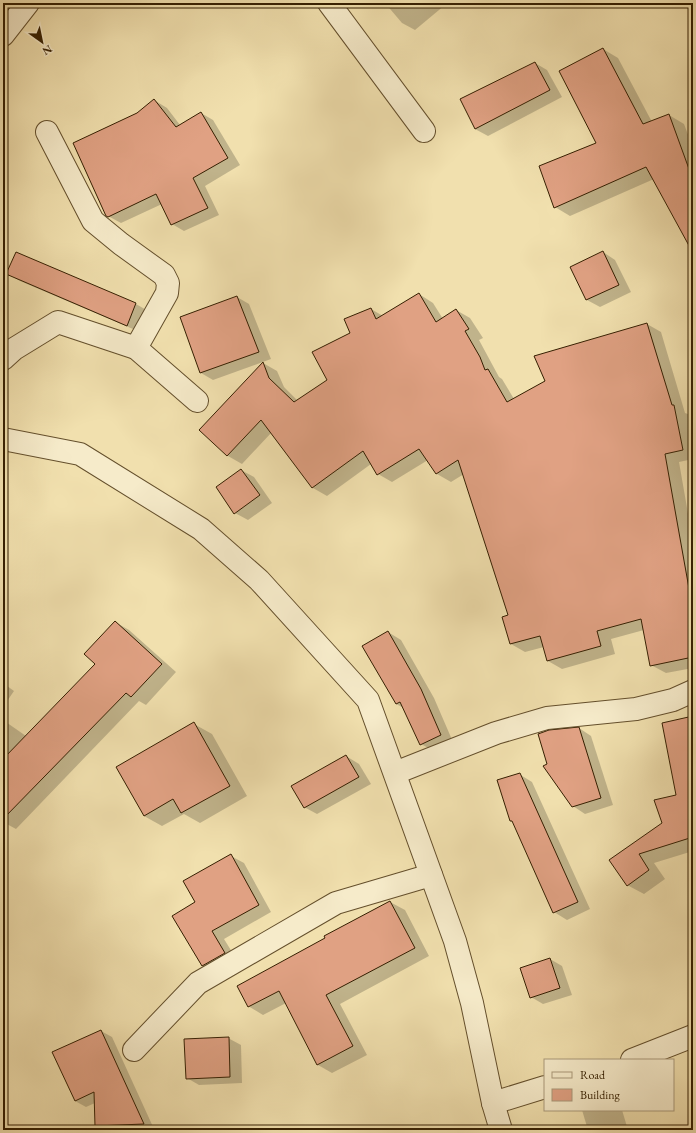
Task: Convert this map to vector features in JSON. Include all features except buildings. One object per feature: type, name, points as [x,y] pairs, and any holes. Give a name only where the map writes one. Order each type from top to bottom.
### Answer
[{"type":"street","points":[[3,35],[28,3]]},
{"type":"street","points":[[329,3],[424,131]]},
{"type":"street","points":[[47,132],[93,221],[121,244],[164,275],[168,283],[167,293],[136,348]]},
{"type":"street","points":[[3,359],[14,349],[58,322],[136,348],[197,401]]},
{"type":"street","points":[[3,439],[80,454],[201,529],[259,580],[368,700],[455,941],[472,1003],[492,1103],[501,1130]]},
{"type":"street","points":[[395,773],[496,733],[546,718],[636,710],[673,700],[693,692]]},
{"type":"street","points":[[134,1050],[198,983],[204,979],[336,903],[431,874]]},
{"type":"street","points":[[635,1059],[693,1036]]},
{"type":"street","points":[[492,1103],[544,1087]]}]
